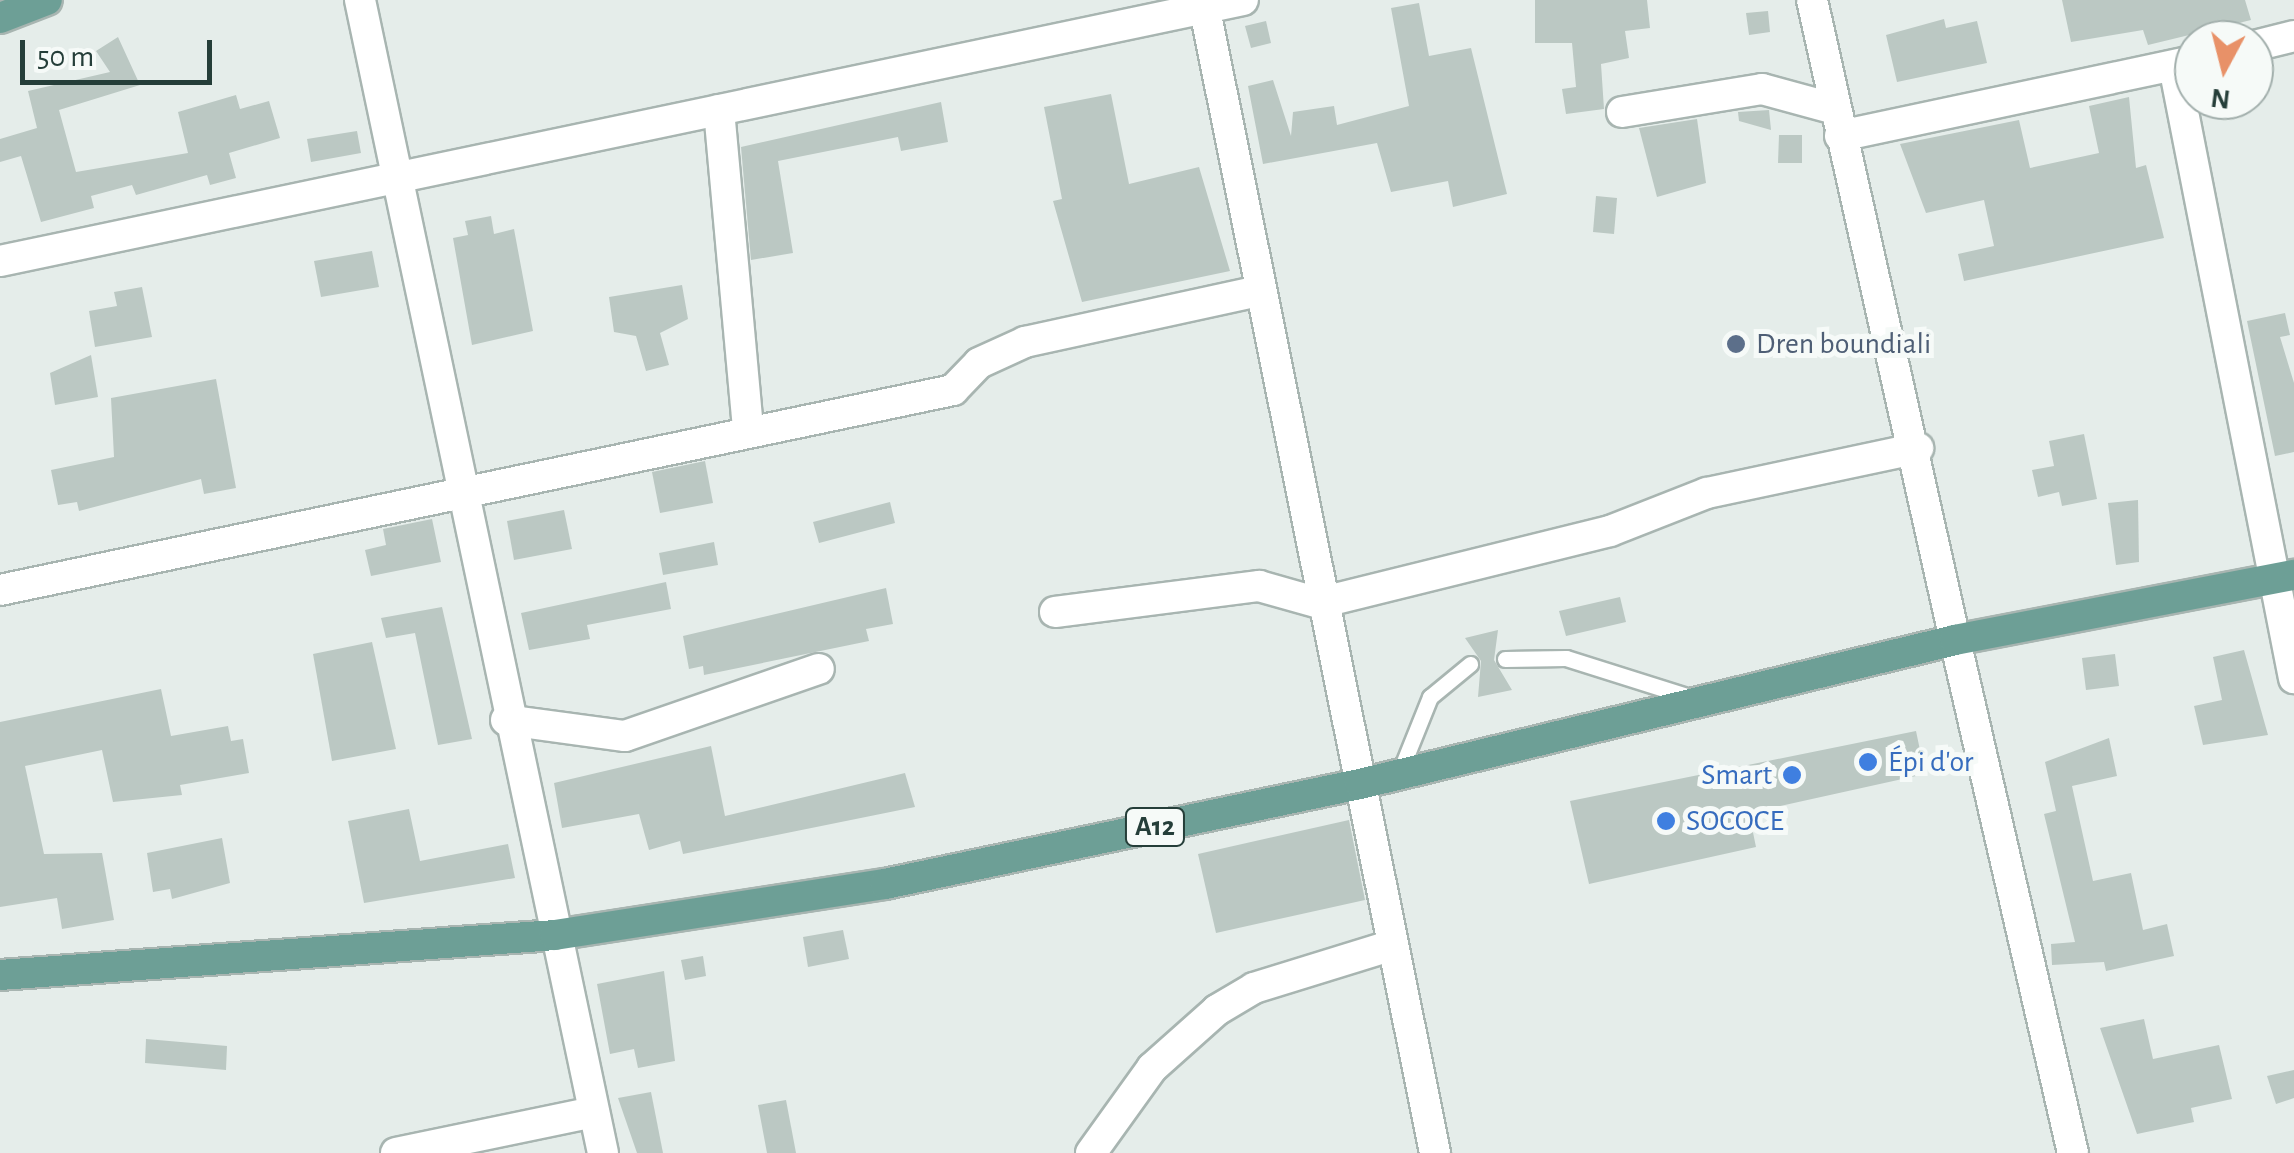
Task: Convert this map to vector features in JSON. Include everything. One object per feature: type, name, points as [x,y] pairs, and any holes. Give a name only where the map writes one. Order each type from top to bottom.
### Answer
[{"type":"main road","points":[[0,18],[47,0]]},
{"type":"main road","name":"A12","points":[[0,975],[286,961],[555,935],[885,884],[1360,784],[1955,640],[2283,577]]},
{"type":"street","points":[[360,0],[405,177],[469,488],[506,720],[602,1153]]},
{"type":"street","points":[[0,261],[1204,4],[1243,0]]},
{"type":"street","points":[[1812,0],[1918,448],[1955,640],[2074,1153]]},
{"type":"street","points":[[1204,4],[1320,603],[1435,1153]]},
{"type":"street","points":[[1622,112],[1762,90],[1838,122],[2174,66]]},
{"type":"street","points":[[719,110],[748,428]]},
{"type":"street","points":[[2195,120],[2283,577],[2294,678]]},
{"type":"street","points":[[0,590],[748,428],[953,390],[979,363],[1025,342],[1258,290]]},
{"type":"street","points":[[1056,612],[1259,586],[1320,603],[1610,531],[1706,493],[1918,448]]},
{"type":"street","points":[[506,720],[624,736],[819,669]]},
{"type":"street","points":[[1091,1153],[1152,1068],[1217,1010],[1254,988],[1390,946]]},
{"type":"street","points":[[396,1153],[594,1112]]},
{"type":"lane","points":[[1504,659],[1566,658],[1697,700]]},
{"type":"lane","points":[[1399,774],[1430,697],[1470,664]]},
{"type":"building","points":[[1535,0],[1647,0],[1650,28],[1625,31],[1629,58],[1601,64],[1604,109],[1566,114],[1562,89],[1576,87],[1572,43],[1535,43]]},
{"type":"building","points":[[2062,0],[2245,0],[2251,20],[2174,20],[2174,39],[2148,45],[2143,30],[2071,42]]},
{"type":"building","points":[[1419,3],[1429,56],[1471,48],[1507,194],[1453,207],[1448,181],[1391,192],[1377,143],[1263,164],[1248,86],[1273,80],[1291,136],[1293,112],[1334,106],[1337,125],[1409,106],[1391,8]]},
{"type":"building","points":[[1768,11],[1770,32],[1749,35],[1746,13]]},
{"type":"building","points":[[1944,19],[1946,28],[1977,21],[1987,63],[1897,82],[1886,35]]},
{"type":"building","points":[[1266,21],[1271,43],[1251,48],[1245,26]]},
{"type":"building","points":[[118,37],[140,85],[59,110],[76,172],[188,153],[178,112],[236,95],[240,109],[269,101],[280,138],[229,153],[236,178],[210,185],[207,175],[136,195],[132,185],[91,196],[94,208],[41,222],[21,156],[0,162],[0,139],[37,128],[28,91],[110,72],[96,51]]},
{"type":"building","points":[[1111,94],[1129,184],[1199,167],[1230,271],[1082,302],[1053,201],[1062,199],[1044,107]]},
{"type":"building","points":[[2129,97],[2136,168],[2146,165],[2164,238],[1964,281],[1958,254],[1994,246],[1984,200],[1926,213],[1900,144],[2019,120],[2030,168],[2099,153],[2089,106]]},
{"type":"building","points":[[941,102],[948,142],[901,151],[898,137],[778,161],[793,253],[751,260],[741,147]]},
{"type":"building","points":[[1769,110],[1771,130],[1739,121],[1738,112]]},
{"type":"building","points":[[1697,119],[1706,183],[1657,197],[1639,128]]},
{"type":"building","points":[[357,131],[361,153],[311,162],[307,139]]},
{"type":"building","points":[[1779,135],[1802,135],[1802,163],[1778,163]]},
{"type":"building","points":[[1596,196],[1617,198],[1614,234],[1593,232]]},
{"type":"building","points":[[491,216],[494,234],[514,229],[533,331],[472,345],[453,238],[468,235],[465,221]]},
{"type":"building","points":[[372,251],[379,287],[321,297],[314,261]]},
{"type":"building","points":[[682,285],[688,319],[660,333],[669,365],[646,371],[636,336],[614,332],[609,297]]},
{"type":"building","points":[[142,287],[152,337],[95,347],[89,311],[117,306],[114,292]]},
{"type":"building","points":[[2285,313],[2290,335],[2280,337],[2294,383],[2294,452],[2275,456],[2247,321]]},
{"type":"building","points":[[91,355],[98,397],[55,405],[50,373]]},
{"type":"building","points":[[216,379],[236,488],[204,494],[201,479],[79,511],[77,502],[58,505],[51,470],[114,457],[111,398]]},
{"type":"building","points":[[2084,434],[2097,499],[2062,506],[2059,492],[2038,497],[2032,470],[2054,466],[2049,441]]},
{"type":"building","points":[[705,461],[713,503],[660,513],[652,472]]},
{"type":"building","points":[[2138,500],[2139,562],[2116,565],[2108,503]]},
{"type":"building","points":[[890,502],[895,523],[819,543],[813,522]]},
{"type":"building","points":[[564,510],[572,549],[514,560],[507,521]]},
{"type":"building","points":[[432,519],[441,562],[371,576],[365,550],[386,545],[383,529]]},
{"type":"building","points":[[714,542],[718,565],[663,575],[659,553]]},
{"type":"building","points":[[666,582],[671,609],[587,625],[590,639],[529,650],[521,613]]},
{"type":"building","points":[[886,588],[893,624],[866,629],[869,641],[704,675],[703,666],[689,669],[683,636]]},
{"type":"building","points":[[1620,597],[1626,622],[1566,636],[1559,611]]},
{"type":"building","points":[[442,607],[472,739],[438,745],[415,633],[386,638],[381,618]]},
{"type":"building","points":[[1498,630],[1494,660],[1512,690],[1478,697],[1481,661],[1465,638]]},
{"type":"building","points":[[372,642],[396,749],[332,761],[313,654]]},
{"type":"building","points":[[2244,650],[2268,735],[2203,745],[2194,706],[2222,700],[2213,657]]},
{"type":"building","points":[[2115,654],[2119,686],[2086,690],[2082,658]]},
{"type":"building","points":[[161,689],[171,736],[228,726],[231,741],[243,739],[249,773],[180,785],[182,795],[113,802],[102,750],[25,766],[44,854],[102,853],[114,920],[62,929],[57,898],[0,907],[0,722]]},
{"type":"building","points":[[1916,731],[1925,774],[1749,813],[1756,847],[1589,884],[1570,801]]},
{"type":"building","points":[[2109,738],[2117,776],[2072,786],[2093,881],[2131,873],[2143,930],[2167,924],[2174,956],[2106,971],[2104,962],[2052,965],[2051,944],[2075,942],[2044,814],[2056,811],[2045,762]]},
{"type":"building","points":[[711,746],[725,816],[905,773],[915,807],[683,854],[680,841],[649,850],[639,814],[562,828],[554,783]]},
{"type":"building","points":[[409,809],[420,861],[508,844],[515,878],[364,903],[348,821]]},
{"type":"building","points":[[1349,820],[1365,900],[1216,933],[1198,854]]},
{"type":"building","points":[[222,838],[230,883],[172,899],[170,889],[153,892],[147,853]]},
{"type":"building","points":[[843,930],[849,959],[808,967],[803,937]]},
{"type":"building","points":[[703,956],[706,976],[685,980],[681,960]]},
{"type":"building","points":[[664,971],[675,1061],[638,1068],[634,1049],[610,1054],[597,984]]},
{"type":"building","points":[[2144,1019],[2153,1059],[2219,1045],[2232,1099],[2191,1108],[2194,1122],[2137,1134],[2100,1028]]},
{"type":"building","points":[[146,1039],[227,1046],[226,1070],[145,1063]]},
{"type":"building","points":[[2294,1070],[2294,1098],[2276,1104],[2267,1076]]},
{"type":"building","points":[[651,1092],[663,1153],[637,1153],[618,1098]]},
{"type":"building","points":[[786,1100],[796,1153],[767,1153],[758,1105]]},
{"type":"place","name":"Dren boundiali","points":[[1736,344]]},
{"type":"place","name":"Épi d'or","points":[[1868,762]]},
{"type":"place","name":"Smart","points":[[1792,775]]},
{"type":"place","name":"SOCOCE","points":[[1666,821]]}]
